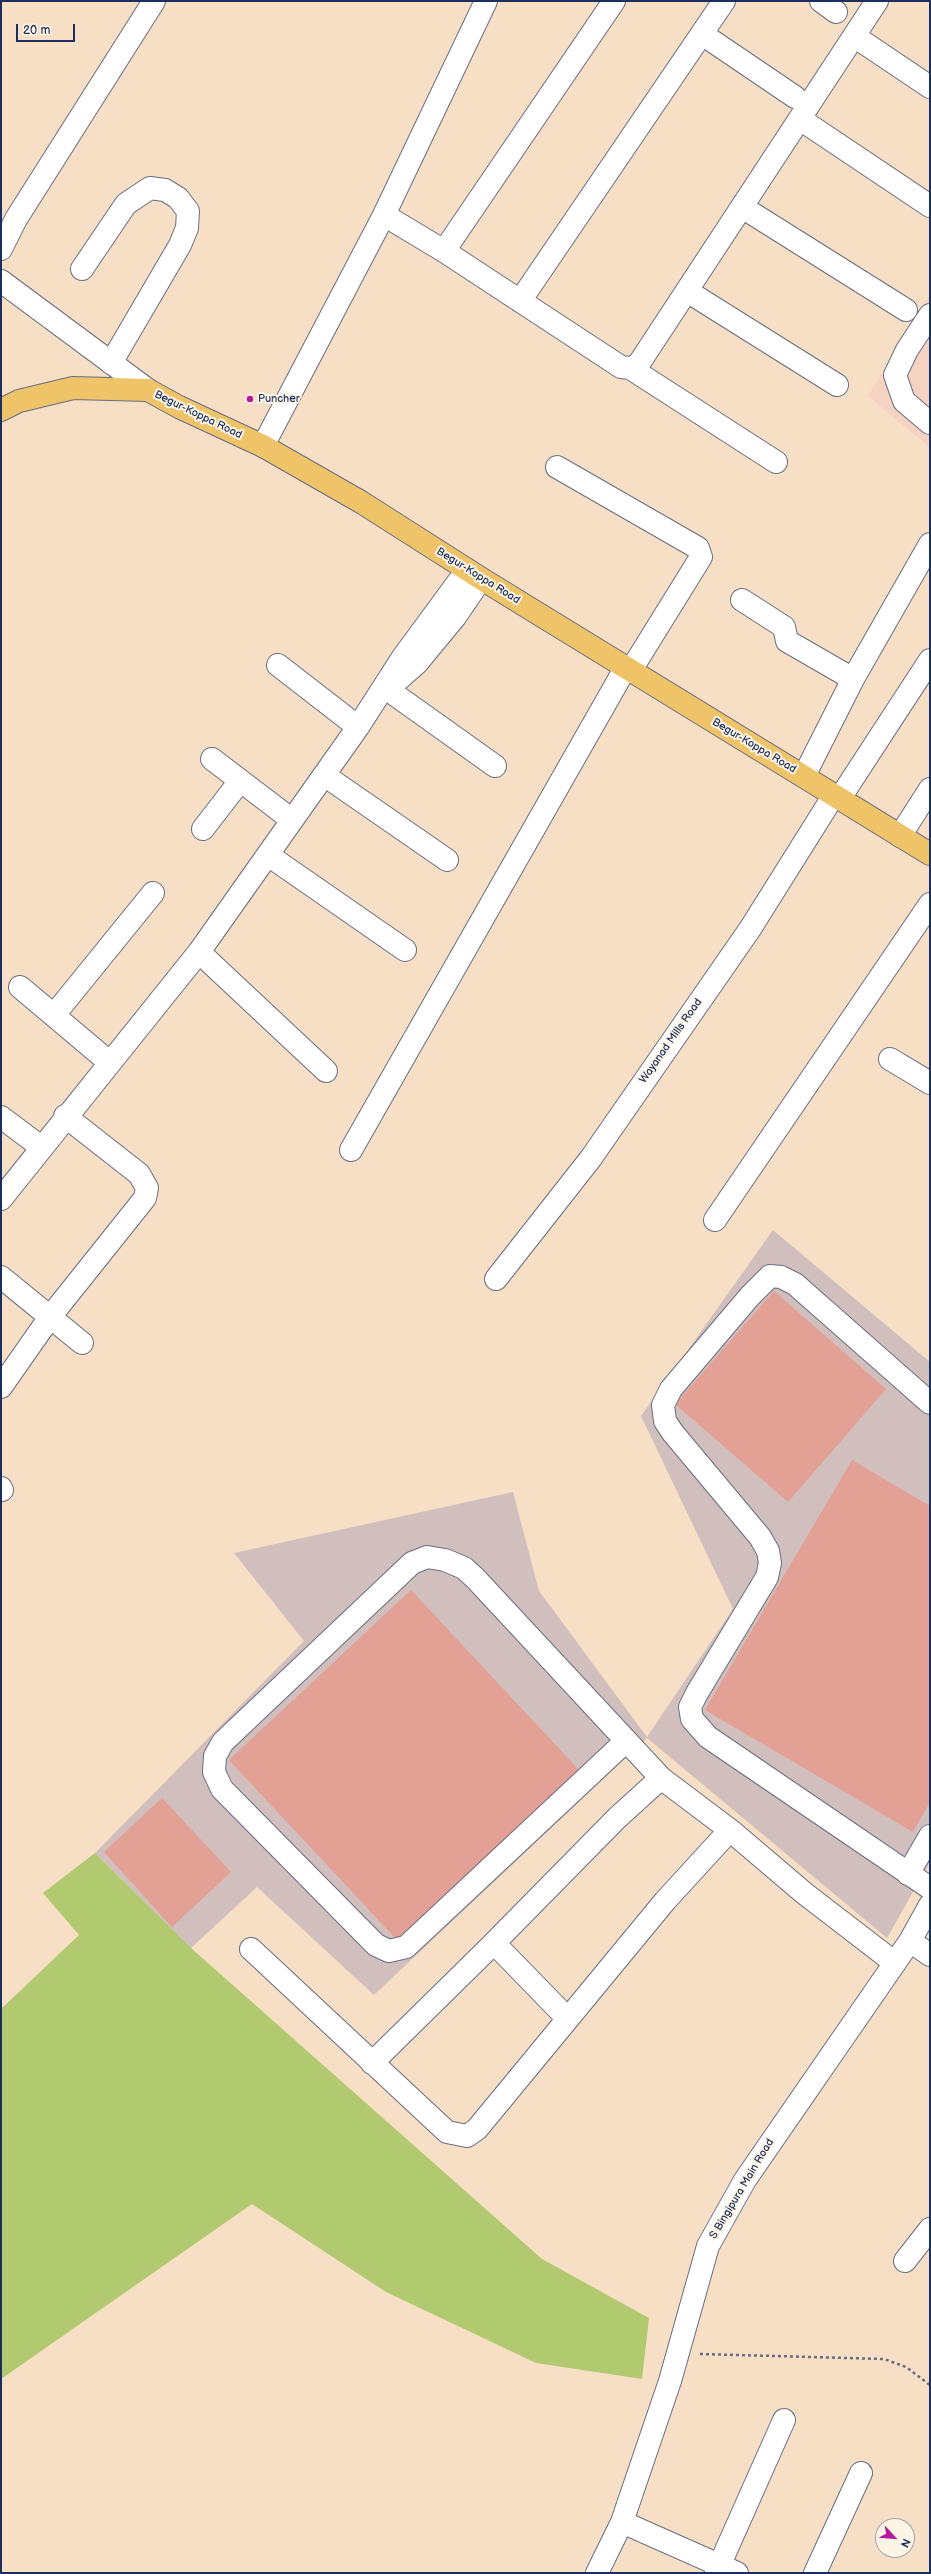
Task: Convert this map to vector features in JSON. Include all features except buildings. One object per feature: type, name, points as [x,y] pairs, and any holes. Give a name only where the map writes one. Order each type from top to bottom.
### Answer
[{"type":"main road","name":"Begur-Koppa Road","points":[[1,410],[19,401],[73,388],[148,390],[179,408],[263,446],[361,502],[474,574],[930,854]]},
{"type":"street","points":[[2,242],[154,1]]},
{"type":"street","points":[[263,446],[384,215],[486,1]]},
{"type":"street","points":[[444,251],[614,1]]},
{"type":"street","points":[[520,301],[724,1]]},
{"type":"street","points":[[630,368],[638,364],[877,1]]},
{"type":"street","points":[[702,34],[795,97]]},
{"type":"street","points":[[854,36],[930,87]]},
{"type":"street","points":[[800,119],[930,206]]},
{"type":"street","points":[[82,269],[126,204],[150,188],[165,190],[178,198],[188,211],[188,228],[180,245],[111,363]]},
{"type":"street","points":[[742,208],[906,310]]},
{"type":"street","points":[[384,215],[444,251],[621,367],[630,368],[776,462]]},
{"type":"street","points":[[1,281],[148,390]]},
{"type":"street","points":[[687,291],[837,385]]},
{"type":"street","points":[[930,315],[907,350],[895,375],[904,402],[930,423]]},
{"type":"street","points":[[351,1150],[628,668],[701,557],[698,548],[557,466]]},
{"type":"street","points":[[804,776],[853,679],[930,544]]},
{"type":"street","points":[[1,1199],[65,1116],[198,952],[383,693],[402,657],[474,574]]},
{"type":"street","points":[[742,600],[784,627],[788,641],[853,679]]},
{"type":"street","name":"Wayanad Mills Road","points":[[496,1279],[591,1158],[750,929],[930,660]]},
{"type":"street","points":[[278,665],[358,727]]},
{"type":"street","points":[[383,693],[495,766]]},
{"type":"street","points":[[212,759],[292,820]]},
{"type":"street","points":[[324,775],[447,860]]},
{"type":"street","points":[[203,829],[240,781]]},
{"type":"street","points":[[900,836],[930,789]]},
{"type":"street","points":[[268,855],[405,950]]},
{"type":"street","points":[[54,1015],[153,893]]},
{"type":"street","points":[[715,1220],[930,904]]},
{"type":"street","points":[[198,952],[326,1071]]},
{"type":"street","points":[[20,987],[109,1062]]},
{"type":"street","points":[[890,1059],[930,1083]]},
{"type":"street","points":[[1,1387],[50,1317],[145,1198],[147,1188],[139,1174],[65,1116]]},
{"type":"street","points":[[1,1117],[41,1148]]},
{"type":"street","points":[[930,1403],[795,1284],[781,1277],[770,1276],[750,1296],[671,1389],[663,1405],[665,1421],[673,1434],[760,1538],[768,1551],[770,1563],[767,1577],[697,1693],[690,1707],[692,1719],[708,1737],[930,1888]]},
{"type":"street","points":[[1,1277],[82,1343]]},
{"type":"street","points":[[626,1741],[406,1947],[389,1951],[372,1941],[222,1789],[214,1772],[215,1756],[223,1742],[412,1563],[427,1557],[445,1560],[464,1568],[475,1578],[661,1778],[730,1830],[804,1893],[895,1963]]},
{"type":"street","points":[[372,2063],[617,1818],[661,1778]]},
{"type":"street","points":[[251,1949],[448,2132],[467,2136],[477,2129],[665,1901],[730,1830]]},
{"type":"street","points":[[908,1874],[930,1836]]},
{"type":"street","name":"S Bingipura Main Road","points":[[597,2573],[622,2522],[678,2353],[698,2278],[711,2239],[761,2155],[910,1941],[930,1904]]},
{"type":"street","points":[[910,1941],[930,1955]]},
{"type":"street","points":[[494,1942],[567,2018]]},
{"type":"street","points":[[905,2261],[930,2229]]},
{"type":"street","points":[[622,2522],[724,2570],[784,2420]]},
{"type":"street","points":[[815,2573],[861,2473]]},
{"type":"path","points":[[678,2353],[884,2359],[906,2367],[930,2385]]},
{"type":"shaded area","points":[[930,295],[930,448],[868,396]]},
{"type":"shaded area","points":[[773,1230],[930,1362],[930,1862],[887,1938],[647,1738],[374,1995],[257,1887],[191,1948],[95,1853],[304,1641],[234,1553],[513,1492],[539,1591],[647,1737],[733,1609],[641,1416]]},
{"type":"green space","points":[[95,1853],[191,1948],[542,2259],[649,2318],[642,2379],[536,2363],[386,2292],[252,2204],[1,2379],[1,2009],[79,1935],[43,1893]]},
{"type":"place","name":"Puncher","points":[[250,399]]}]
